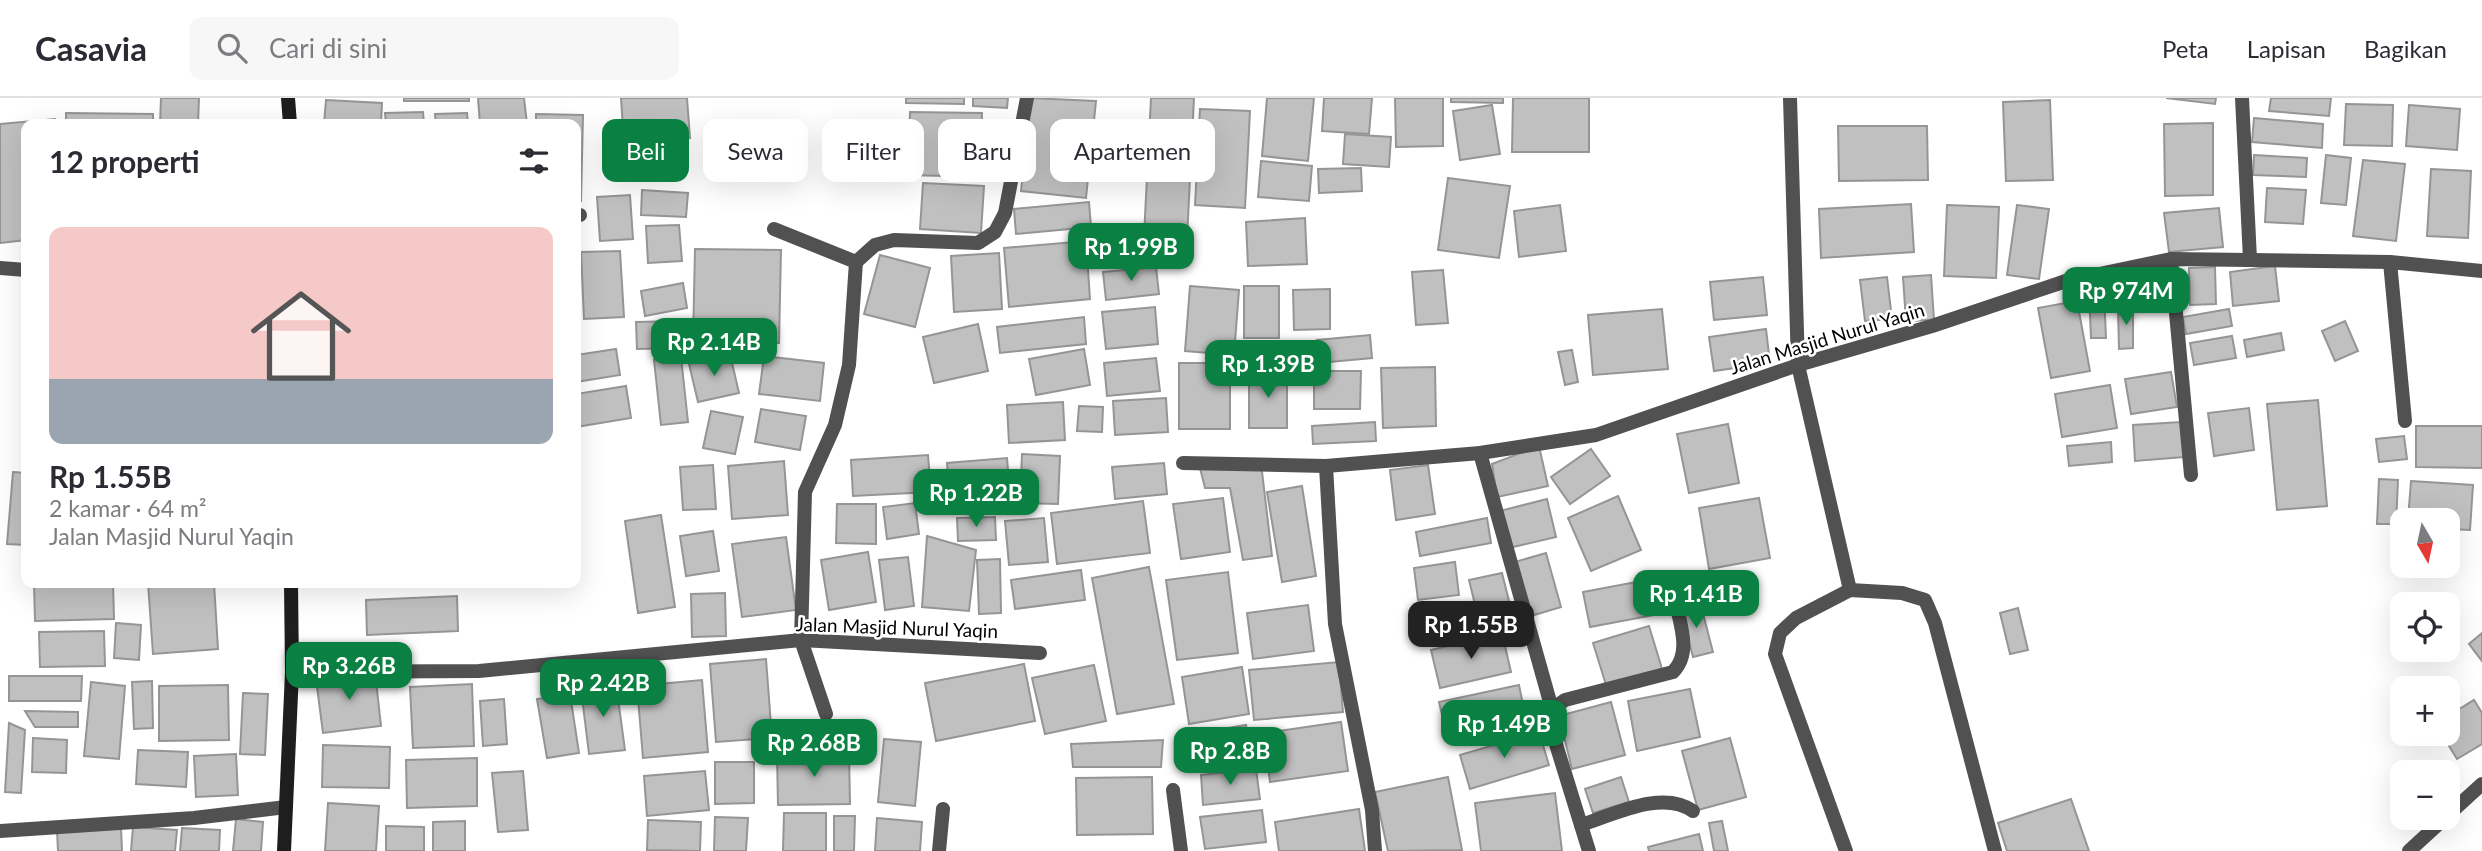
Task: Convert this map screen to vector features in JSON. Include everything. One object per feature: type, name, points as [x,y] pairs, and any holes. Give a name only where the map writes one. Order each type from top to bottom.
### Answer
[{"type":"main road","points":[[288,98],[290,119]]},
{"type":"main road","points":[[284,851],[292,672],[291,588]]},
{"type":"street","points":[[825,714],[801,640],[805,492],[835,425],[849,365],[856,262],[875,245],[894,240],[978,243],[995,232],[1005,213],[1027,98]]},
{"type":"street","points":[[1790,98],[1798,365],[1850,590]]},
{"type":"street","points":[[2242,98],[2250,259]]},
{"type":"street","points":[[774,229],[856,262]]},
{"type":"street","points":[[2171,259],[2191,475]]},
{"type":"street","name":"Jalan Masjid Nurul Yaqin","points":[[1183,463],[1326,466],[1480,453],[1596,435],[1798,365],[1932,326],[2066,281],[2171,259],[2390,262],[2482,271]]},
{"type":"street","points":[[2390,262],[2405,421]]},
{"type":"street","points":[[0,268],[21,270]]},
{"type":"street","points":[[1480,453],[1552,709],[1551,728],[1589,851]]},
{"type":"street","points":[[1326,466],[1335,624],[1371,810],[1375,851]]},
{"type":"street","points":[[1846,851],[1776,654],[1780,633],[1796,618],[1850,590],[1902,593],[1925,600],[1935,623],[1995,851]]},
{"type":"street","points":[[1552,709],[1566,700],[1673,673],[1683,663],[1684,648],[1675,599]]},
{"type":"street","name":"Jalan Masjid Nurul Yaqin","points":[[292,672],[479,671],[801,640],[1040,653]]},
{"type":"street","points":[[2460,804],[2482,784]]},
{"type":"street","points":[[1173,790],[1181,851]]},
{"type":"street","points":[[1580,825],[1660,802],[1678,803],[1693,811]]},
{"type":"street","points":[[0,831],[194,818],[286,807]]},
{"type":"street","points":[[939,851],[943,809]]},
{"type":"street","points":[[2409,851],[2432,830]]},
{"type":"building","points":[[161,98],[199,98],[198,119],[160,119]]},
{"type":"building","points":[[404,98],[469,98],[469,101],[404,101]]},
{"type":"building","points":[[478,98],[524,98],[526,119],[480,119]]},
{"type":"building","points":[[621,98],[687,98],[689,119],[622,119]]},
{"type":"building","points":[[906,98],[964,98],[964,104],[906,103]]},
{"type":"building","points":[[973,98],[1008,98],[1007,108],[973,106]]},
{"type":"building","points":[[1030,98],[1096,101],[1094,119],[1050,119],[1050,182],[1088,182],[1086,198],[1021,191],[1022,182],[1036,182],[1036,119],[1028,119]]},
{"type":"building","points":[[1151,98],[1194,98],[1193,119],[1150,119]]},
{"type":"building","points":[[1267,98],[1314,98],[1308,161],[1262,156]]},
{"type":"building","points":[[1324,98],[1372,98],[1369,134],[1322,131]]},
{"type":"building","points":[[1395,98],[1443,98],[1443,146],[1396,147]]},
{"type":"building","points":[[1451,98],[1503,98],[1503,103],[1451,102]]},
{"type":"building","points":[[1513,98],[1589,98],[1589,152],[1512,152]]},
{"type":"building","points":[[2166,98],[2216,98],[2215,104]]},
{"type":"building","points":[[2271,98],[2331,98],[2329,116],[2269,111]]},
{"type":"building","points":[[326,100],[382,103],[381,119],[324,119]]},
{"type":"building","points":[[2050,100],[2053,180],[2006,181],[2003,102]]},
{"type":"building","points":[[2346,104],[2393,105],[2392,146],[2344,145]]},
{"type":"building","points":[[1492,105],[1500,154],[1460,160],[1453,111]]},
{"type":"building","points":[[2409,105],[2460,109],[2457,150],[2406,146]]},
{"type":"building","points":[[1200,109],[1250,111],[1245,208],[1195,205],[1196,182],[1215,182],[1215,119],[1199,119]]},
{"type":"building","points":[[423,112],[424,119],[386,119],[385,113]]},
{"type":"building","points":[[910,112],[982,113],[982,119],[938,119],[938,176],[924,175],[924,119],[910,119]]},
{"type":"building","points":[[66,113],[153,114],[153,119],[66,119]]},
{"type":"building","points":[[467,113],[468,119],[436,119],[435,114]]},
{"type":"building","points":[[536,114],[583,115],[581,201],[581,119],[536,119]]},
{"type":"building","points":[[2254,118],[2323,124],[2322,148],[2252,142]]},
{"type":"building","points":[[21,122],[21,241],[0,243],[0,124]]},
{"type":"building","points":[[2213,123],[2213,195],[2165,196],[2164,124]]},
{"type":"building","points":[[1838,126],[1927,126],[1928,180],[1839,181]]},
{"type":"building","points":[[1345,134],[1391,137],[1389,167],[1343,164]]},
{"type":"building","points":[[2254,155],[2307,158],[2306,177],[2253,175]]},
{"type":"building","points":[[2326,155],[2351,158],[2346,205],[2321,203]]},
{"type":"building","points":[[2363,160],[2405,164],[2396,241],[2353,236]]},
{"type":"building","points":[[1261,161],[1312,166],[1309,201],[1258,197]]},
{"type":"building","points":[[1361,168],[1362,191],[1319,193],[1318,169]]},
{"type":"building","points":[[2431,169],[2471,171],[2468,238],[2427,236]]},
{"type":"building","points":[[1448,178],[1510,186],[1499,258],[1438,250]]},
{"type":"building","points":[[1147,182],[1190,182],[1186,259],[1143,256]]},
{"type":"building","points":[[923,183],[984,186],[981,233],[920,229]]},
{"type":"building","points":[[2267,188],[2306,190],[2303,224],[2265,222]]},
{"type":"building","points":[[642,190],[688,193],[686,217],[641,215]]},
{"type":"building","points":[[630,195],[633,239],[600,241],[597,197]]},
{"type":"building","points":[[1089,202],[1091,227],[1016,234],[1014,209]]},
{"type":"building","points":[[1911,204],[1914,252],[1821,258],[1819,209]]},
{"type":"building","points":[[1560,205],[1566,251],[1519,257],[1514,211]]},
{"type":"building","points":[[1947,205],[1999,207],[1996,278],[1944,276]]},
{"type":"building","points":[[2017,205],[2049,209],[2039,279],[2007,275]]},
{"type":"building","points":[[2219,208],[2223,247],[2169,252],[2164,213]]},
{"type":"building","points":[[1305,218],[1307,264],[1248,266],[1246,222]]},
{"type":"building","points":[[679,225],[682,261],[648,263],[646,226]]},
{"type":"building","points":[[1086,241],[1090,299],[1009,307],[1004,248]]},
{"type":"building","points":[[695,249],[781,250],[779,343],[693,341]]},
{"type":"building","points":[[620,251],[624,317],[584,319],[581,252]]},
{"type":"building","points":[[999,253],[1002,309],[954,312],[951,256]]},
{"type":"building","points":[[880,255],[930,268],[915,327],[864,314]]},
{"type":"building","points":[[2275,266],[2279,301],[2233,306],[2230,272]]},
{"type":"building","points":[[1156,267],[1159,294],[1106,300],[1103,272]]},
{"type":"building","points":[[2215,267],[2216,304],[2190,305],[2189,268]]},
{"type":"building","points":[[1443,270],[1448,323],[1416,325],[1412,272]]},
{"type":"building","points":[[1931,275],[1934,320],[1906,321],[1903,277]]},
{"type":"building","points":[[1763,277],[1767,315],[1714,320],[1710,282]]},
{"type":"building","points":[[1887,277],[1892,319],[1865,321],[1860,280]]},
{"type":"building","points":[[683,283],[687,308],[645,316],[641,291]]},
{"type":"building","points":[[1190,286],[1239,290],[1234,355],[1185,351]]},
{"type":"building","points":[[1244,286],[1279,286],[1279,338],[1244,338]]},
{"type":"building","points":[[1330,289],[1330,329],[1294,330],[1293,290]]},
{"type":"building","points":[[2104,292],[2106,338],[2091,338],[2089,293]]},
{"type":"building","points":[[2077,301],[2090,371],[2051,378],[2038,308]]},
{"type":"building","points":[[2133,306],[2133,348],[2119,349],[2118,307]]},
{"type":"building","points":[[1155,307],[1158,344],[1106,349],[1102,312]]},
{"type":"building","points":[[1662,309],[1668,369],[1593,375],[1588,315]]},
{"type":"building","points":[[2229,309],[2232,326],[2186,334],[2183,317]]},
{"type":"building","points":[[1084,317],[1086,344],[1000,353],[997,327]]},
{"type":"building","points":[[678,321],[679,348],[637,349],[636,322]]},
{"type":"building","points":[[2345,321],[2358,351],[2335,361],[2322,331]]},
{"type":"building","points":[[978,324],[988,371],[934,383],[923,337]]},
{"type":"building","points":[[1766,329],[1770,363],[1714,371],[1709,337]]},
{"type":"building","points":[[2281,333],[2284,350],[2247,357],[2244,340]]},
{"type":"building","points":[[1370,335],[1372,358],[1319,363],[1317,340]]},
{"type":"building","points":[[2232,336],[2236,358],[2194,365],[2190,343]]},
{"type":"building","points":[[616,349],[620,375],[581,381],[581,354]]},
{"type":"building","points":[[1084,349],[1090,385],[1036,395],[1029,359]]},
{"type":"building","points":[[1572,350],[1578,382],[1565,385],[1558,352]]},
{"type":"building","points":[[730,354],[739,393],[698,402],[689,364]]},
{"type":"building","points":[[764,356],[824,363],[820,401],[759,394]]},
{"type":"building","points":[[681,357],[688,422],[661,425],[654,360]]},
{"type":"building","points":[[1156,358],[1160,391],[1107,396],[1104,363]]},
{"type":"building","points":[[1179,363],[1230,363],[1230,429],[1179,429]]},
{"type":"building","points":[[1435,367],[1436,426],[1383,428],[1381,368]]},
{"type":"building","points":[[1249,371],[1287,371],[1287,428],[1249,428]]},
{"type":"building","points":[[1314,371],[1361,371],[1360,409],[1314,409]]},
{"type":"building","points":[[2171,372],[2177,407],[2131,414],[2125,379]]},
{"type":"building","points":[[2110,385],[2117,428],[2062,437],[2055,394]]},
{"type":"building","points":[[626,386],[631,418],[581,426],[581,393]]},
{"type":"building","points":[[1166,398],[1168,432],[1115,435],[1113,401]]},
{"type":"building","points":[[2318,400],[2327,506],[2277,510],[2267,404]]},
{"type":"building","points":[[1063,402],[1065,440],[1009,443],[1007,405]]},
{"type":"building","points":[[1079,406],[1103,407],[1102,432],[1077,431]]},
{"type":"building","points":[[2249,408],[2254,450],[2214,456],[2208,413]]},
{"type":"building","points":[[761,409],[806,416],[800,450],[755,442]]},
{"type":"building","points":[[711,411],[743,417],[735,454],[703,448]]},
{"type":"building","points":[[1375,422],[1376,441],[1313,444],[1312,426]]},
{"type":"building","points":[[2181,422],[2184,457],[2135,461],[2133,425]]},
{"type":"building","points":[[1728,424],[1739,483],[1689,493],[1677,434]]},
{"type":"building","points":[[2416,426],[2482,426],[2482,468],[2416,467]]},
{"type":"building","points":[[2404,436],[2407,459],[2379,462],[2376,439]]},
{"type":"building","points":[[2111,442],[2112,462],[2069,466],[2067,446]]},
{"type":"building","points":[[1539,446],[1548,486],[1497,497],[1492,464]]},
{"type":"building","points":[[1591,449],[1610,476],[1570,504],[1551,477]]},
{"type":"building","points":[[1022,454],[1060,456],[1058,504],[1020,503]]},
{"type":"building","points":[[928,455],[931,492],[853,496],[851,460]]},
{"type":"building","points":[[1007,458],[1011,504],[951,509],[947,463]]},
{"type":"building","points":[[784,461],[788,515],[732,519],[728,466]]},
{"type":"building","points":[[1164,463],[1167,494],[1115,499],[1112,467]]},
{"type":"building","points":[[1261,463],[1272,556],[1243,560],[1230,488],[1205,488],[1199,464]]},
{"type":"building","points":[[713,465],[716,509],[683,510],[680,467]]},
{"type":"building","points":[[1428,465],[1435,514],[1396,520],[1390,470]]},
{"type":"building","points":[[13,472],[21,473],[21,545],[7,544]]},
{"type":"building","points":[[2379,479],[2398,480],[2397,508],[2390,508],[2390,524],[2377,524]]},
{"type":"building","points":[[2411,481],[2473,485],[2470,530],[2460,530],[2460,508],[2409,508]]},
{"type":"building","points":[[1302,486],[1316,576],[1282,582],[1267,492]]},
{"type":"building","points":[[1618,496],[1641,550],[1591,571],[1568,518]]},
{"type":"building","points":[[1223,498],[1230,552],[1181,559],[1173,504]]},
{"type":"building","points":[[1759,498],[1770,558],[1709,569],[1699,508]]},
{"type":"building","points":[[1547,499],[1556,537],[1509,548],[1500,511]]},
{"type":"building","points":[[1143,501],[1150,553],[1057,564],[1051,513]]},
{"type":"building","points":[[915,503],[919,534],[887,539],[883,507]]},
{"type":"building","points":[[837,504],[876,504],[876,544],[836,543]]},
{"type":"building","points":[[661,515],[675,607],[638,613],[625,521]]},
{"type":"building","points":[[995,517],[996,540],[958,541],[957,518]]},
{"type":"building","points":[[1044,518],[1048,562],[1009,565],[1005,521]]},
{"type":"building","points":[[1487,518],[1491,543],[1420,556],[1416,532]]},
{"type":"building","points":[[713,531],[719,571],[686,576],[680,536]]},
{"type":"building","points":[[927,536],[976,550],[969,611],[922,607]]},
{"type":"building","points":[[786,537],[796,610],[742,617],[732,544]]},
{"type":"building","points":[[868,552],[876,602],[829,610],[821,560]]},
{"type":"building","points":[[1546,553],[1561,607],[1531,616],[1515,562]]},
{"type":"building","points":[[908,557],[914,606],[885,610],[879,560]]},
{"type":"building","points":[[1000,559],[1001,613],[979,614],[977,560]]},
{"type":"building","points":[[1455,562],[1459,595],[1418,600],[1414,568]]},
{"type":"building","points":[[1149,567],[1174,704],[1117,714],[1092,578]]},
{"type":"building","points":[[1081,570],[1085,600],[1015,609],[1011,580]]},
{"type":"building","points":[[1228,572],[1238,653],[1177,660],[1166,580]]},
{"type":"building","points":[[1502,573],[1512,613],[1479,621],[1469,580]]},
{"type":"building","points":[[1647,580],[1654,615],[1590,627],[1583,592]]},
{"type":"building","points":[[34,588],[113,588],[114,619],[35,621]]},
{"type":"building","points":[[148,588],[214,588],[218,649],[153,654]]},
{"type":"building","points":[[725,593],[726,636],[692,637],[691,594]]},
{"type":"building","points":[[457,596],[458,631],[367,635],[366,600]]},
{"type":"building","points":[[1465,602],[1471,632],[1428,641],[1422,611]]},
{"type":"building","points":[[1700,602],[1713,652],[1693,657],[1680,607]]},
{"type":"building","points":[[1308,605],[1314,651],[1253,659],[1247,613]]},
{"type":"building","points":[[2018,608],[2028,650],[2010,654],[2000,613]]},
{"type":"building","points":[[116,623],[141,625],[139,660],[114,658]]},
{"type":"building","points":[[1649,626],[1663,672],[1607,688],[1593,643]]},
{"type":"building","points":[[104,631],[105,666],[40,667],[39,632]]},
{"type":"building","points":[[1502,633],[1511,672],[1440,688],[1431,650]]},
{"type":"building","points":[[2482,633],[2482,661],[2469,644]]},
{"type":"building","points":[[766,659],[772,738],[716,742],[710,664]]},
{"type":"building","points":[[1339,662],[1343,712],[1254,720],[1249,670]]},
{"type":"building","points":[[1024,664],[1035,721],[936,741],[925,683]]},
{"type":"building","points":[[1094,665],[1106,721],[1045,734],[1032,678]]},
{"type":"building","points":[[1242,667],[1249,714],[1189,724],[1182,677]]},
{"type":"building","points":[[375,672],[381,726],[323,733],[316,679]]},
{"type":"building","points":[[9,676],[82,676],[81,701],[9,701]]},
{"type":"building","points":[[702,680],[708,752],[643,758],[637,686]]},
{"type":"building","points":[[152,681],[153,728],[134,729],[132,682]]},
{"type":"building","points":[[91,682],[125,686],[119,759],[84,756]]},
{"type":"building","points":[[472,684],[474,746],[413,748],[410,687]]},
{"type":"building","points":[[616,684],[625,750],[589,754],[581,689]]},
{"type":"building","points":[[228,685],[229,740],[159,741],[159,686]]},
{"type":"building","points":[[1519,685],[1527,724],[1448,740],[1439,702]]},
{"type":"building","points":[[1690,689],[1700,737],[1637,751],[1628,701]]},
{"type":"building","points":[[243,693],[268,694],[265,755],[240,754]]},
{"type":"building","points":[[570,694],[579,753],[547,758],[537,699]]},
{"type":"building","points":[[504,699],[507,744],[483,746],[480,701]]},
{"type":"building","points":[[2474,700],[2482,713],[2482,744],[2457,759],[2449,746],[2460,746],[2460,709]]},
{"type":"building","points":[[1611,702],[1625,755],[1572,769],[1559,716]]},
{"type":"building","points":[[25,711],[78,712],[78,727],[35,727]]},
{"type":"building","points":[[1341,722],[1348,771],[1270,782],[1264,733]]},
{"type":"building","points":[[9,723],[25,730],[21,793],[5,792]]},
{"type":"building","points":[[1246,725],[1251,758],[1192,767],[1187,735]]},
{"type":"building","points":[[1539,732],[1549,765],[1470,789],[1460,755]]},
{"type":"building","points":[[33,738],[67,740],[66,773],[32,772]]},
{"type":"building","points":[[1730,738],[1746,797],[1698,810],[1682,751]]},
{"type":"building","points":[[884,739],[921,742],[915,806],[878,802]]},
{"type":"building","points":[[1163,740],[1161,767],[1073,767],[1071,744]]},
{"type":"building","points":[[323,745],[390,747],[389,788],[322,787]]},
{"type":"building","points":[[138,750],[188,752],[186,787],[136,784]]},
{"type":"building","points":[[849,753],[850,804],[778,805],[777,755]]},
{"type":"building","points":[[236,754],[238,795],[196,797],[194,756]]},
{"type":"building","points":[[477,758],[477,806],[407,808],[406,760]]},
{"type":"building","points":[[715,762],[754,762],[754,803],[715,804]]},
{"type":"building","points":[[1256,769],[1260,799],[1203,805],[1201,775]]},
{"type":"building","points":[[523,771],[528,830],[498,832],[492,773]]},
{"type":"building","points":[[705,771],[709,810],[647,816],[644,776]]},
{"type":"building","points":[[1152,777],[1153,834],[1077,835],[1076,778]]},
{"type":"building","points":[[1448,777],[1462,850],[1388,851],[1375,792]]},
{"type":"building","points":[[1621,777],[1629,802],[1593,813],[1585,789]]},
{"type":"building","points":[[1555,793],[1562,851],[1481,851],[1475,803]]},
{"type":"building","points":[[2071,799],[2089,851],[2007,851],[1998,823]]},
{"type":"building","points":[[328,803],[379,806],[376,851],[325,851]]},
{"type":"building","points":[[1359,809],[1365,851],[1279,851],[1275,822]]},
{"type":"building","points":[[1262,810],[1266,842],[1205,849],[1200,817]]},
{"type":"building","points":[[784,813],[826,813],[826,851],[783,851]]},
{"type":"building","points":[[834,816],[855,816],[854,851],[834,851]]},
{"type":"building","points":[[715,817],[748,818],[746,851],[714,851]]},
{"type":"building","points":[[877,818],[922,822],[920,851],[875,851]]},
{"type":"building","points":[[236,819],[263,822],[261,851],[233,851]]},
{"type":"building","points":[[648,820],[701,822],[700,851],[647,850]]},
{"type":"building","points":[[465,821],[465,851],[433,851],[433,822]]},
{"type":"building","points":[[1722,821],[1728,851],[1714,851],[1709,823]]},
{"type":"building","points":[[386,826],[424,827],[424,851],[386,851]]},
{"type":"building","points":[[121,827],[122,851],[58,851],[57,830]]},
{"type":"building","points":[[133,827],[177,830],[175,851],[131,851]]},
{"type":"building","points":[[182,828],[220,830],[219,851],[180,851]]},
{"type":"building","points":[[1699,834],[1703,851],[1649,851],[1648,847]]}]
